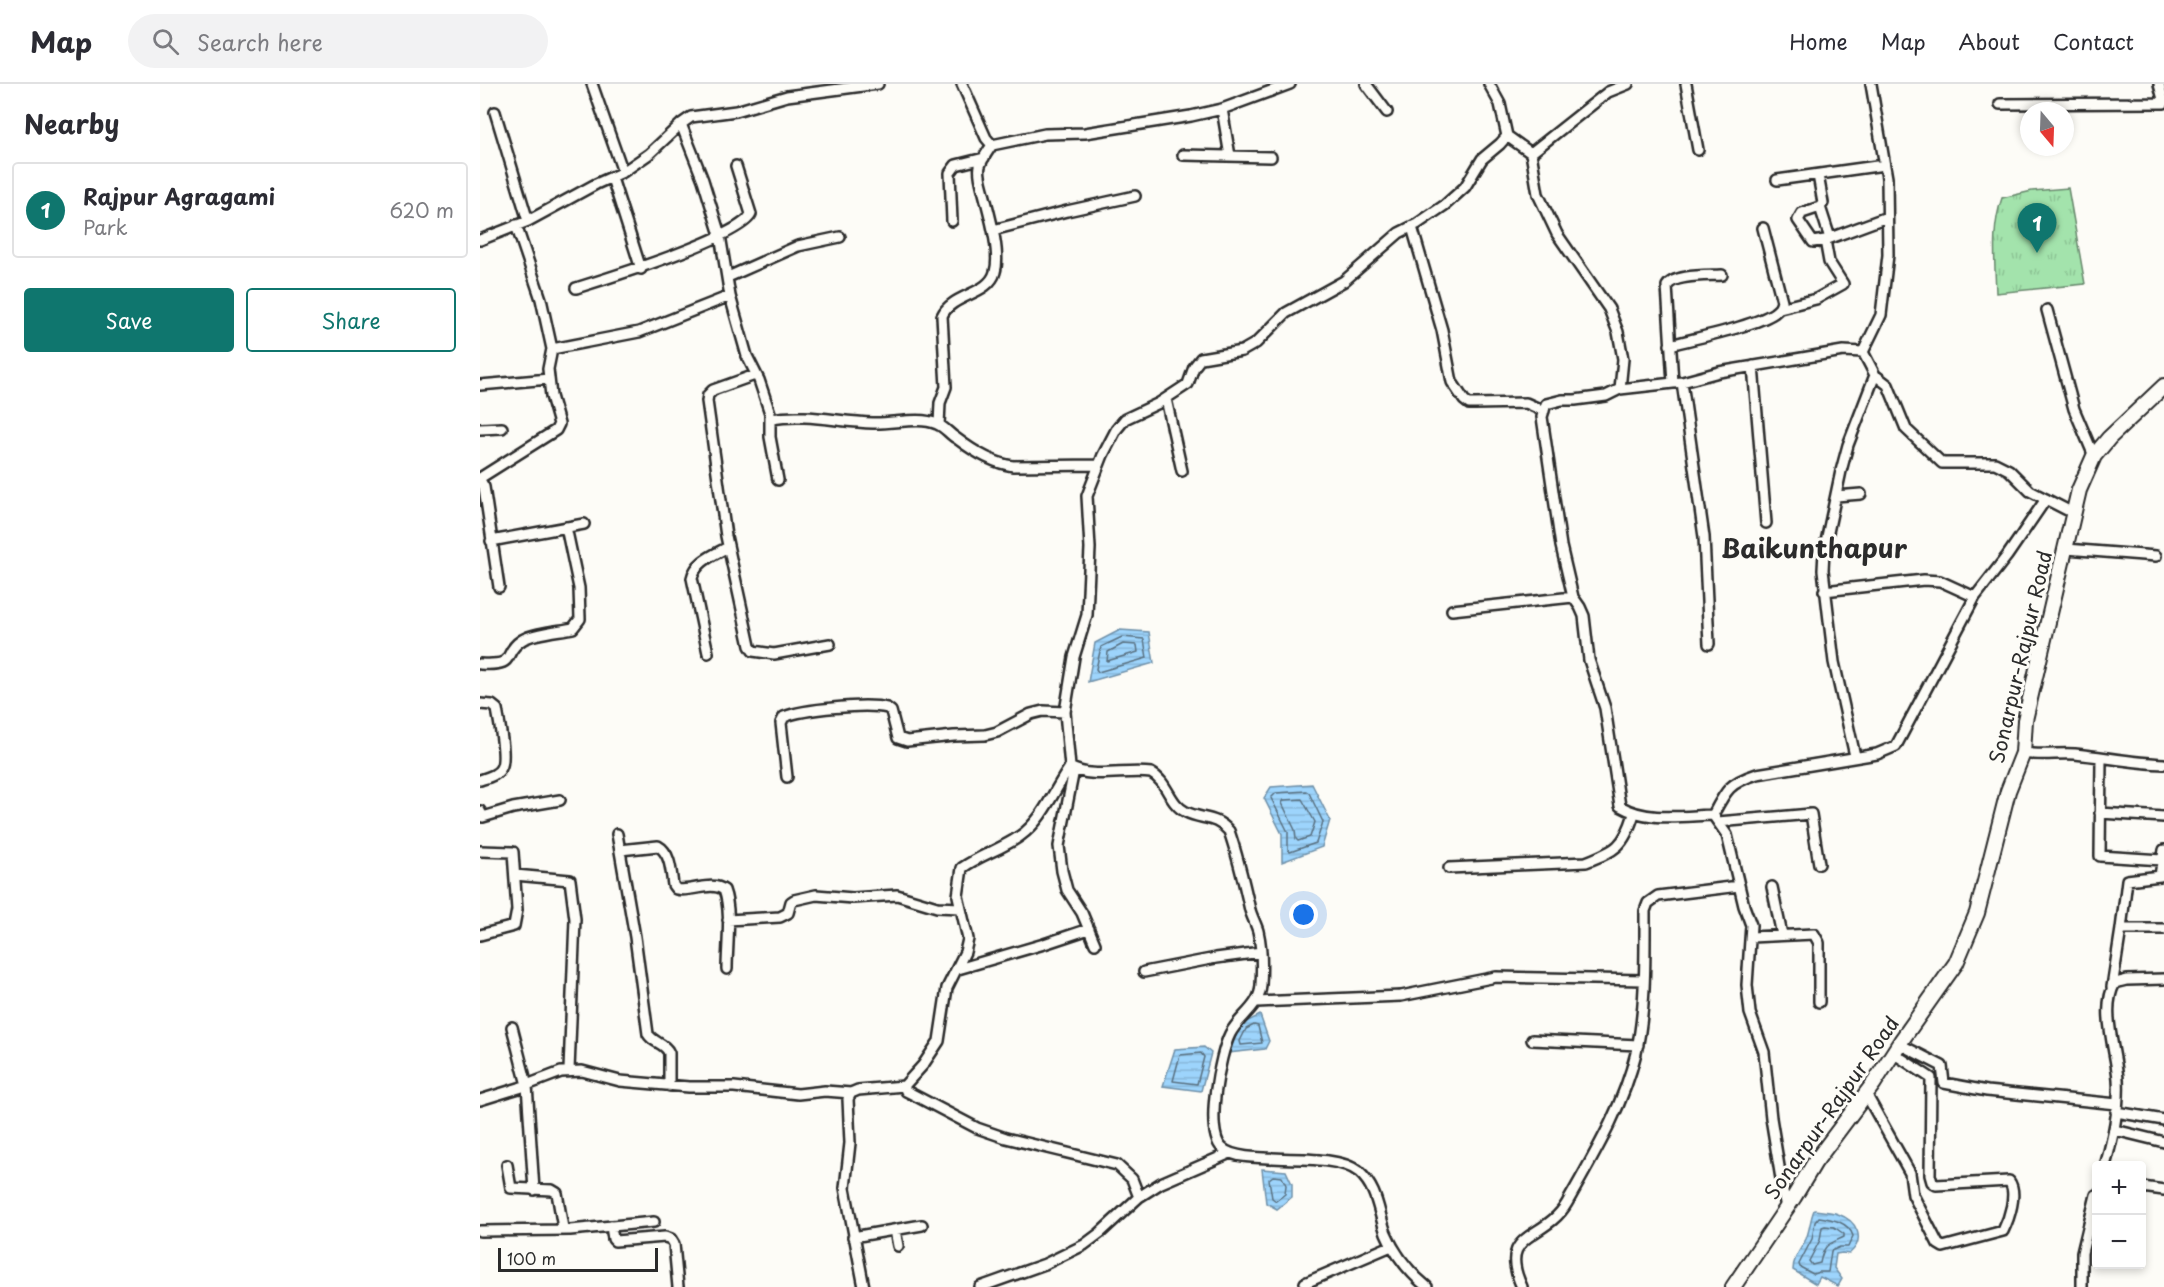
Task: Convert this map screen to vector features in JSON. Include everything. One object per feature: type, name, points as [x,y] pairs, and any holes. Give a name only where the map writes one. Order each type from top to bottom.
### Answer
[{"type":"main road","name":"Sonarpur-Rajpur Road","points":[[1735,1286],[1815,1162],[1866,1094],[1956,963],[1977,913],[2008,791],[2023,753],[2025,720],[2079,490],[2094,456],[2109,438],[2164,390]]},
{"type":"street","points":[[592,84],[623,172]]},
{"type":"street","points":[[480,240],[528,221],[623,172],[650,154],[691,117],[736,111],[787,96],[826,88],[878,84]]},
{"type":"street","points":[[962,84],[986,138],[992,145]]},
{"type":"street","points":[[939,425],[940,403],[946,387],[942,316],[947,307],[992,279],[996,267],[993,230],[980,166],[992,145],[1045,134],[1085,133],[1221,109],[1290,84]]},
{"type":"street","points":[[1366,84],[1388,112]]},
{"type":"street","points":[[1489,84],[1500,104],[1507,136],[1531,153],[1538,194],[1557,234],[1610,309],[1623,359],[1620,389]]},
{"type":"street","points":[[1531,153],[1608,92],[1628,84]]},
{"type":"street","points":[[1686,84],[1698,150]]},
{"type":"street","points":[[1863,352],[1881,315],[1888,255],[1887,178],[1871,84]]},
{"type":"street","points":[[2000,104],[2164,103],[2159,84]]},
{"type":"street","points":[[1221,109],[1230,156]]},
{"type":"street","points":[[495,112],[528,221]]},
{"type":"street","points":[[681,124],[703,180],[720,236],[730,296],[747,356],[759,380],[771,420],[770,437],[778,480]]},
{"type":"street","points":[[1095,944],[1082,913],[1067,890],[1059,846],[1072,769],[1065,712],[1074,657],[1087,615],[1090,548],[1087,496],[1109,441],[1125,419],[1166,399],[1188,384],[1194,367],[1201,358],[1242,351],[1256,343],[1286,313],[1344,281],[1399,233],[1445,205],[1465,187],[1482,159],[1507,136]]},
{"type":"street","points":[[1183,155],[1271,157]]},
{"type":"street","points":[[952,221],[950,173],[956,165],[984,159]]},
{"type":"street","points":[[1777,180],[1884,165]]},
{"type":"street","points":[[576,288],[641,268],[720,236],[749,220],[751,214],[736,166]]},
{"type":"street","points":[[1670,345],[1746,324],[1773,314],[1780,308],[1816,299],[1843,284],[1829,262],[1820,207],[1823,203],[1818,175]]},
{"type":"street","points":[[612,178],[641,268]]},
{"type":"street","points":[[993,230],[1135,196]]},
{"type":"street","points":[[1820,207],[1802,213],[1798,220],[1813,242],[1887,217]]},
{"type":"street","points":[[499,587],[484,487],[480,479],[556,430],[559,424],[551,396],[548,369],[552,349],[541,299],[516,225]]},
{"type":"street","points":[[1412,227],[1442,330],[1452,382],[1464,400],[1468,404],[1526,403],[1544,411]]},
{"type":"street","points":[[1763,228],[1782,302],[1780,308]]},
{"type":"street","points":[[728,277],[798,246],[840,237]]},
{"type":"street","points":[[1709,645],[1704,537],[1670,345],[1667,295],[1669,282],[1676,279],[1722,275]]},
{"type":"street","points":[[552,349],[639,332],[730,296]]},
{"type":"street","points":[[2047,310],[2074,409],[2094,456]]},
{"type":"street","points":[[1819,864],[1811,814],[1715,818],[1658,817],[1634,814],[1620,806],[1605,708],[1589,660],[1584,616],[1573,597],[1561,546],[1542,417],[1546,404],[1562,400],[1606,396],[1620,389],[1678,383],[1719,372],[1843,351],[1863,352]]},
{"type":"street","points":[[1863,352],[1875,375],[1888,385],[1906,429],[1942,463],[1995,463],[2009,470],[2030,491],[2073,513]]},
{"type":"street","points":[[1753,366],[1766,523]]},
{"type":"street","points":[[755,375],[713,390],[708,395],[728,547],[750,646],[753,651],[774,654],[830,644]]},
{"type":"street","points":[[1855,756],[1834,662],[1824,591],[1824,551],[1848,446],[1875,375]]},
{"type":"street","points":[[480,385],[549,379]]},
{"type":"street","points":[[1166,399],[1182,471]]},
{"type":"street","points":[[771,420],[801,416],[863,423],[924,422],[939,425],[954,437],[1000,465],[1099,465]]},
{"type":"street","points":[[480,429],[502,428]]},
{"type":"street","points":[[1836,496],[1861,494]]},
{"type":"street","points":[[1715,818],[1730,786],[1742,779],[1756,774],[1877,754],[1896,746],[1975,597],[2007,556],[2046,499]]},
{"type":"street","points":[[491,541],[584,524]]},
{"type":"street","points":[[480,664],[497,665],[504,662],[515,645],[524,639],[573,628],[578,623],[580,619],[579,588],[566,527]]},
{"type":"street","points":[[708,653],[692,578],[700,563],[728,547]]},
{"type":"street","points":[[2066,549],[2156,556]]},
{"type":"street","points":[[1824,591],[1924,580],[1940,581],[1975,597]]},
{"type":"street","points":[[1452,610],[1573,597]]},
{"type":"street","points":[[480,704],[492,705],[497,709],[503,758],[500,771],[480,780]]},
{"type":"street","points":[[787,777],[781,723],[784,717],[792,714],[835,709],[887,708],[891,711],[898,738],[907,741],[985,735],[997,732],[1037,712],[1065,712]]},
{"type":"street","points":[[2023,753],[2039,756],[2073,754],[2164,765]]},
{"type":"street","points":[[2101,758],[2100,856],[2162,860]]},
{"type":"street","points":[[480,1100],[569,1070],[592,1073],[620,1082],[669,1086],[734,1087],[798,1094],[825,1091],[851,1093],[858,1090],[904,1086],[923,1065],[939,1041],[948,988],[958,969],[968,939],[958,896],[962,868],[1022,836],[1035,823],[1072,769]]},
{"type":"street","points":[[1072,769],[1097,773],[1151,773],[1158,777],[1175,803],[1186,813],[1214,819],[1222,823],[1229,831],[1262,952],[1261,987],[1257,1002],[1231,1031],[1221,1060],[1215,1091],[1216,1137],[1222,1148],[1230,1153],[1313,1160],[1347,1166],[1357,1171],[1371,1188],[1391,1245],[1406,1266],[1427,1287]]},
{"type":"street","points":[[480,811],[483,817],[513,808],[560,800]]},
{"type":"street","points":[[2100,813],[2164,817]]},
{"type":"street","points":[[1449,868],[1586,862],[1603,856],[1622,843],[1628,835],[1634,814]]},
{"type":"street","points":[[1715,818],[1727,835],[1751,925],[1748,985],[1750,1014],[1764,1052],[1771,1118],[1786,1209]]},
{"type":"street","points":[[617,834],[635,937],[648,1034],[669,1053],[669,1086]]},
{"type":"street","points":[[620,850],[658,846],[664,849],[676,889],[691,890],[715,886],[722,888],[727,897],[728,969]]},
{"type":"street","points":[[2106,1161],[2115,1130],[2118,1081],[2109,1023],[2111,990],[2127,880],[2160,876],[2164,850]]},
{"type":"street","points":[[480,851],[513,852],[516,910],[514,926],[480,935]]},
{"type":"street","points":[[515,876],[570,880],[575,919],[569,1070]]},
{"type":"street","points":[[1521,1287],[1513,1264],[1514,1252],[1519,1244],[1551,1222],[1562,1210],[1597,1153],[1629,1078],[1638,1045],[1644,980],[1645,911],[1648,903],[1664,895],[1739,886]]},
{"type":"street","points":[[1772,887],[1782,935]]},
{"type":"street","points":[[728,920],[780,917],[788,913],[791,902],[794,900],[816,895],[853,898],[897,895],[937,907],[960,908]]},
{"type":"street","points":[[958,969],[1044,945],[1089,929]]},
{"type":"street","points":[[2121,929],[2164,929]]},
{"type":"street","points":[[1751,937],[1814,934],[1817,938],[1819,1002]]},
{"type":"street","points":[[1144,972],[1262,952]]},
{"type":"street","points":[[1257,1002],[1401,996],[1496,977],[1644,980]]},
{"type":"street","points":[[2111,990],[2115,983],[2127,980],[2164,980]]},
{"type":"street","points":[[512,1027],[527,1085],[534,1190]]},
{"type":"street","points":[[1532,1040],[1638,1045]]},
{"type":"street","points":[[1866,1094],[1910,1173],[1913,1195],[1938,1244],[1943,1247],[2003,1231],[2013,1191],[2009,1181],[1936,1185],[1932,1182],[1930,1175],[1931,1078],[1896,1049]]},
{"type":"street","points":[[1896,1049],[1942,1066],[1944,1083],[2116,1108],[2164,1120]]},
{"type":"street","points":[[904,1086],[906,1091],[977,1128],[1024,1143],[1117,1165],[1132,1179],[1139,1197]]},
{"type":"street","points":[[851,1093],[848,1099],[850,1143],[845,1188],[864,1287]]},
{"type":"street","points":[[2115,1130],[2164,1142],[2164,1131]]},
{"type":"street","points":[[980,1287],[1045,1264],[1084,1245],[1139,1197],[1178,1174],[1230,1153]]},
{"type":"street","points":[[507,1165],[511,1188],[552,1190],[557,1193],[563,1228]]},
{"type":"street","points":[[2146,1188],[2164,1190]]},
{"type":"street","points":[[2082,1287],[2082,1253],[2092,1214]]},
{"type":"street","points":[[480,1231],[563,1228],[570,1230],[654,1222]]},
{"type":"street","points":[[853,1237],[922,1225]]},
{"type":"street","points":[[611,1226],[615,1241],[665,1237],[671,1239],[674,1244],[678,1287]]},
{"type":"street","points":[[895,1230],[898,1246]]},
{"type":"street","points":[[1305,1283],[1391,1245]]},
{"type":"green space","points":[[2068,188],[2085,284],[1996,293],[1995,233],[2002,198],[2032,191]]},
{"type":"water","points":[[1120,630],[1149,632],[1154,663],[1088,682],[1095,643]]},
{"type":"water","points":[[1312,784],[1330,820],[1322,847],[1282,862],[1282,834],[1264,798],[1271,787]]},
{"type":"water","points":[[1260,1015],[1269,1041],[1265,1049],[1227,1053],[1242,1024]]},
{"type":"water","points":[[1204,1047],[1211,1053],[1201,1091],[1163,1086],[1175,1049]]},
{"type":"water","points":[[1262,1169],[1286,1171],[1292,1184],[1292,1197],[1277,1209],[1266,1203]]},
{"type":"water","points":[[1814,1210],[1832,1212],[1845,1217],[1851,1221],[1857,1231],[1857,1243],[1854,1249],[1849,1254],[1836,1254],[1834,1268],[1842,1279],[1838,1286],[1820,1277],[1816,1284],[1793,1270],[1796,1258],[1806,1239]]},
{"type":"place","name":"Rajpur Agragami","points":[[2037,253]]},
{"type":"district","name":"Baikunthapur","points":[[1814,549]]}]
